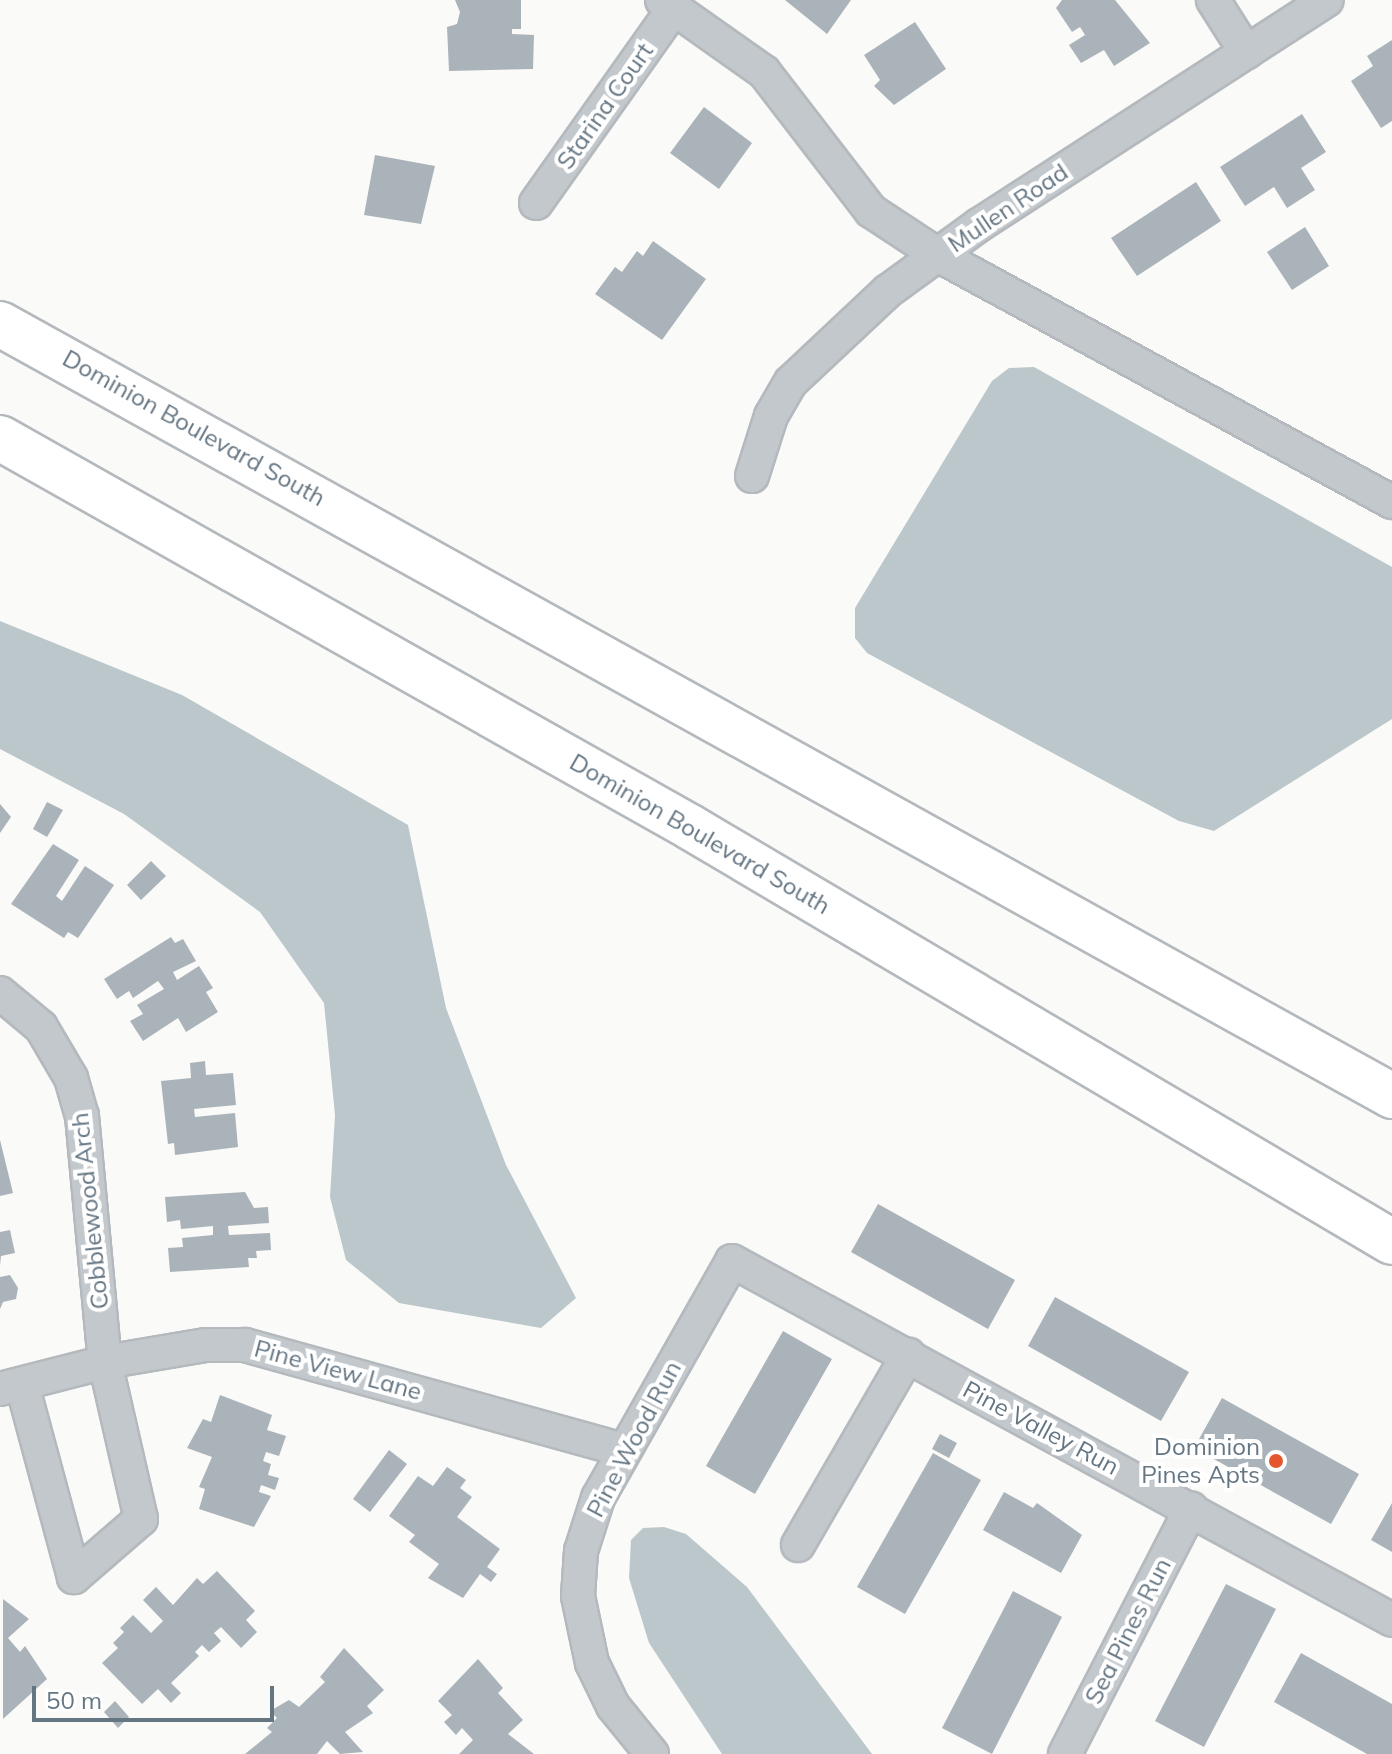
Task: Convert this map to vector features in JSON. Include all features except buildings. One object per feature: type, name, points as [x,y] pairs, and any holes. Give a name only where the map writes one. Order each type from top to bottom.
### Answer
[{"type":"highway","name":"Dominion Boulevard South","points":[[0,324],[1210,991],[1392,1096]]},
{"type":"highway","name":"Dominion Boulevard South","points":[[0,438],[690,827],[1392,1242]]},
{"type":"highway","points":[[1210,991],[1392,1080]]},
{"type":"street","points":[[1213,0],[1246,52]]},
{"type":"street","name":"Mullen Road","points":[[752,476],[771,416],[791,382],[888,291],[1327,0]]},
{"type":"street","points":[[668,4],[764,72],[871,211],[938,255],[1392,502]]},
{"type":"street","name":"Starina Court","points":[[536,203],[668,4]]},
{"type":"street","name":"Cobblewood Arch","points":[[0,993],[41,1027],[71,1078],[82,1116],[105,1362],[141,1519],[74,1577],[11,1386]]},
{"type":"street","name":"Pine Valley Run","points":[[732,1261],[1392,1620]]},
{"type":"street","name":"Pine Wood Run","points":[[652,1754],[613,1706],[592,1663],[578,1596],[590,1517],[624,1450],[732,1261]]},
{"type":"street","name":"Pine View Lane","points":[[11,1386],[105,1362],[206,1345],[245,1345],[624,1450]]},
{"type":"street","points":[[798,1545],[908,1355]]},
{"type":"street","name":"Sea Pines Run","points":[[1065,1754],[1191,1509]]},
{"type":"shaded area","points":[[1034,367],[1392,567],[1392,719],[1214,831],[1179,821],[867,653],[855,638],[855,608],[992,381],[1009,368]]},
{"type":"shaded area","points":[[0,621],[182,695],[408,825],[446,1008],[506,1165],[576,1298],[541,1328],[399,1303],[346,1260],[330,1197],[335,1115],[324,1003],[260,912],[124,814],[0,749]]},
{"type":"shaded area","points":[[664,1527],[686,1534],[747,1587],[872,1754],[722,1754],[649,1643],[629,1578],[631,1540],[643,1528]]},
{"type":"place","name":"Dominion Pines Apts","points":[[1276,1461]]}]
